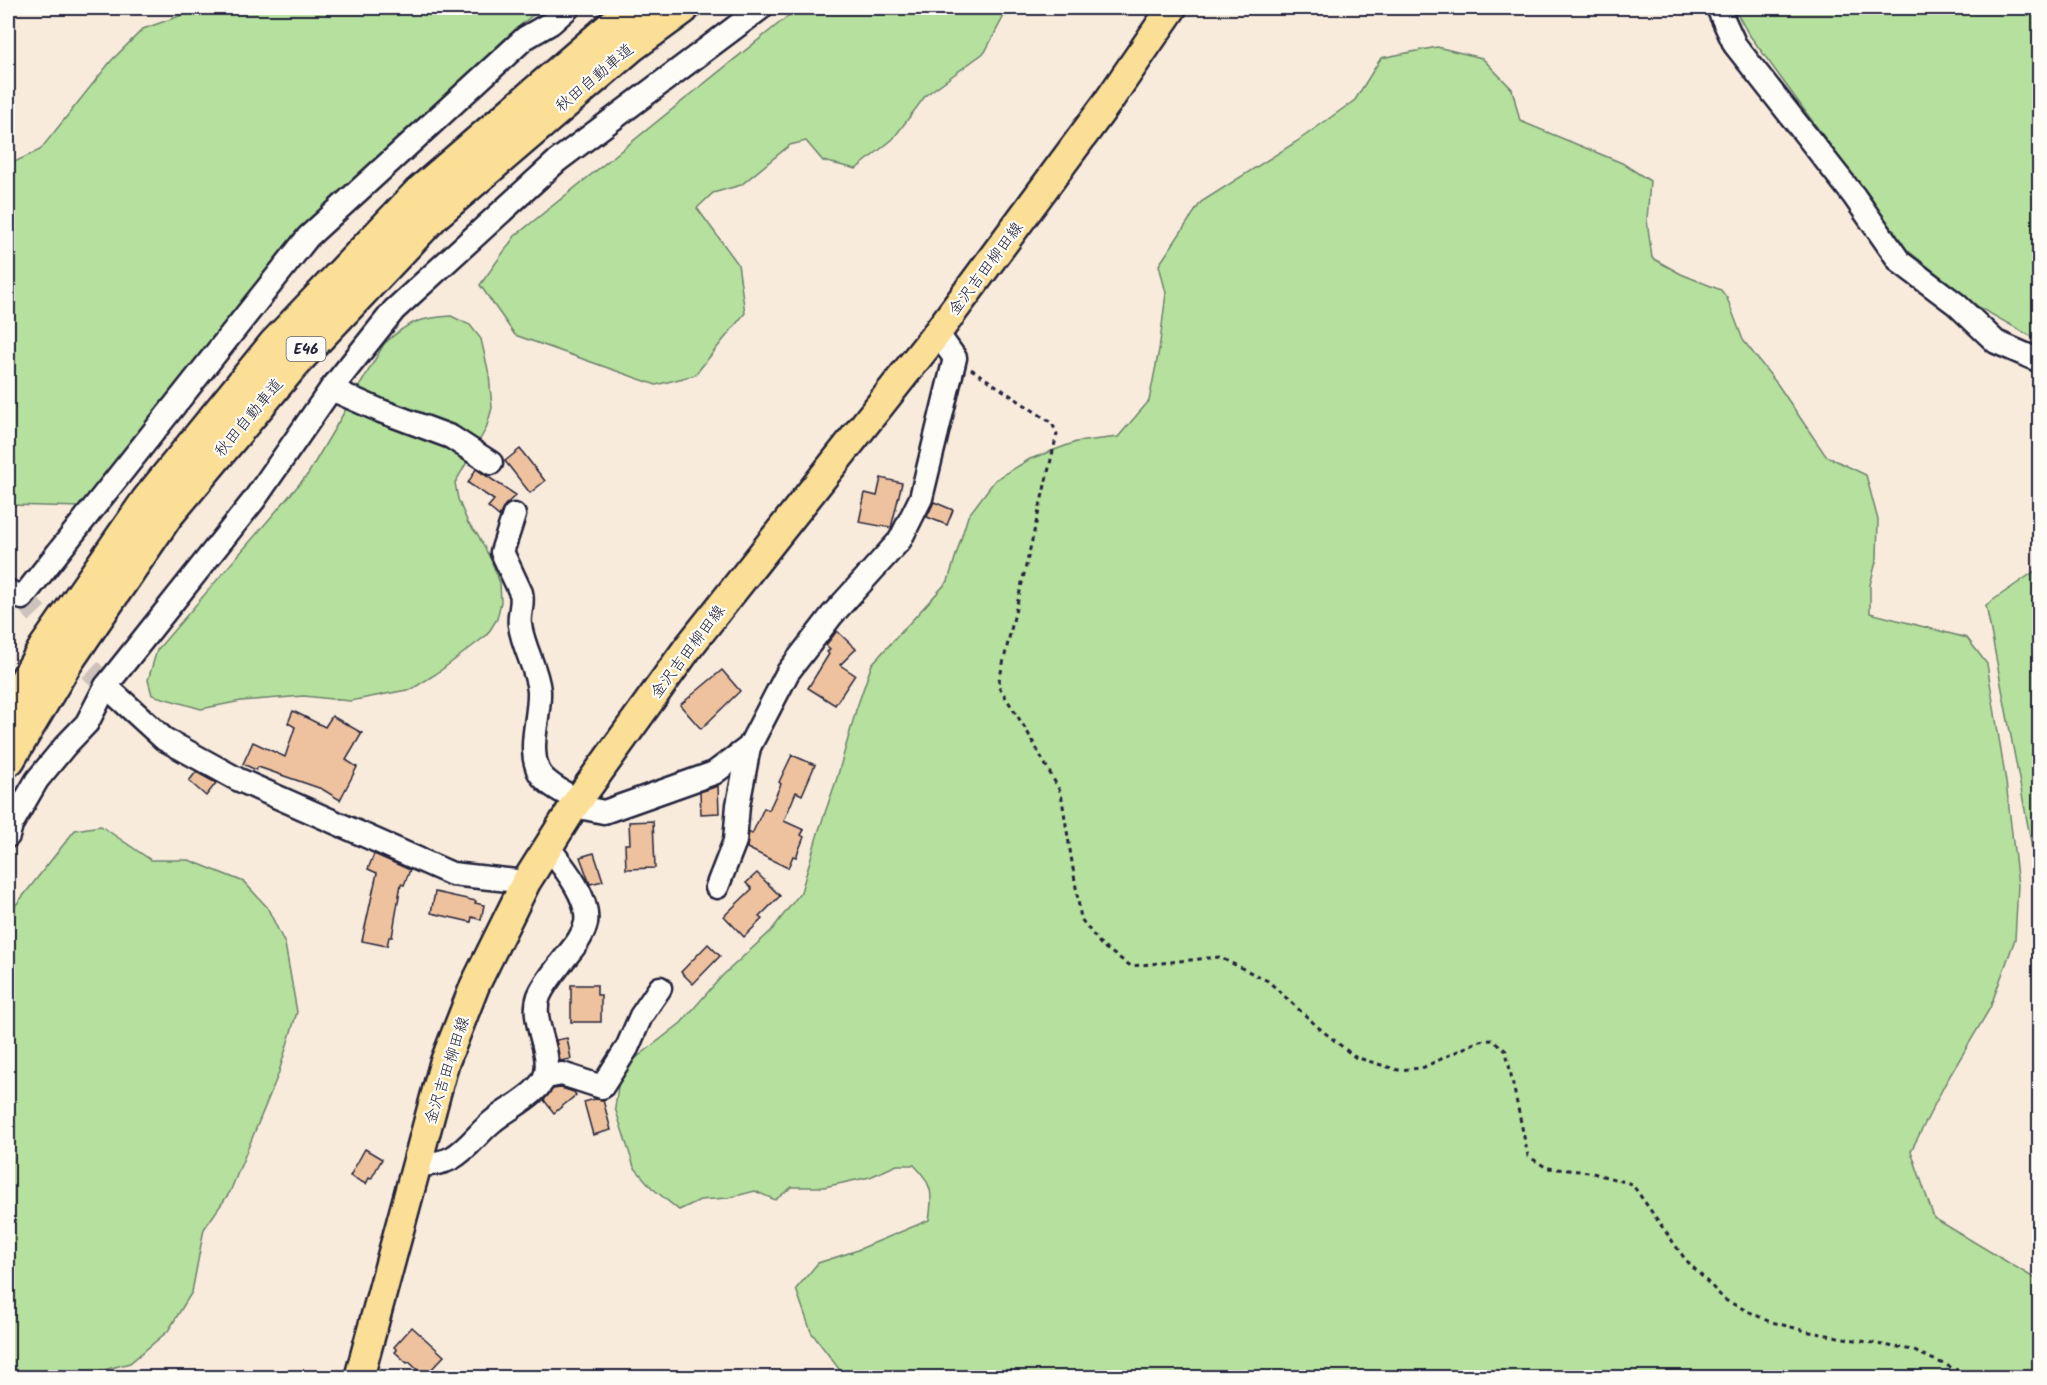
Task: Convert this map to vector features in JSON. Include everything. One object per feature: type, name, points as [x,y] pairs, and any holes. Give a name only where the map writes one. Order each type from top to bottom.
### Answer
[{"type":"highway","name":"秋田自動車道","points":[[8,712],[45,649],[148,501],[275,345],[419,194],[615,24],[638,8]]},
{"type":"highway","name":"秋田自動車道","points":[[8,759],[65,663],[166,515],[294,362],[435,213],[630,46],[681,8]]},
{"type":"main road","name":"金沢吉田柳田線","points":[[359,1377],[444,1064],[476,985],[526,882],[576,803],[687,649],[937,333],[1107,103],[1172,8]]},
{"type":"street","points":[[8,591],[22,598],[308,237],[525,38],[551,23],[568,8]]},
{"type":"street","points":[[8,836],[11,825],[37,780],[87,723],[106,686],[254,500],[331,389],[394,310],[557,161],[761,8]]},
{"type":"street","points":[[1718,8],[1735,45],[1854,196],[1900,262],[1956,304],[1996,342],[2040,361]]},
{"type":"street","points":[[717,887],[735,842],[738,805],[749,747],[788,672],[832,615],[900,540],[921,498],[955,358],[937,333]]},
{"type":"street","points":[[331,389],[381,411],[451,437],[491,463]]},
{"type":"street","points":[[514,515],[502,552],[523,600],[519,622],[538,682],[539,696],[534,743],[538,769],[543,778],[576,803],[604,812],[714,772],[749,747]]},
{"type":"street","points":[[106,686],[164,739],[237,779],[452,874],[526,882]]},
{"type":"street","points":[[417,1165],[440,1163],[452,1158],[494,1120],[539,1087],[546,1077],[547,1066],[537,1008],[539,997],[580,939],[586,924],[586,910],[571,878],[548,847]]},
{"type":"street","points":[[546,1077],[562,1074],[602,1087],[627,1048],[641,1016],[660,988]]},
{"type":"path","points":[[955,358],[1052,423],[1057,434],[998,685],[1061,793],[1081,919],[1102,946],[1131,966],[1219,957],[1268,981],[1319,1028],[1355,1057],[1398,1070],[1422,1068],[1479,1041],[1493,1040],[1506,1051],[1528,1156],[1547,1168],[1589,1172],[1632,1184],[1685,1259],[1725,1300],[1768,1320],[1810,1332],[1912,1350],[1975,1377]]},
{"type":"green space","points":[[202,8],[541,8],[510,34],[310,224],[82,507],[8,505],[8,165],[40,150],[111,61],[143,29]]},
{"type":"green space","points":[[798,8],[1008,8],[985,52],[926,95],[893,139],[856,169],[823,161],[806,141],[790,145],[741,185],[713,193],[697,208],[738,264],[745,313],[695,375],[656,385],[515,335],[480,285],[515,236]]},
{"type":"green space","points":[[1734,8],[2039,8],[2039,341],[1980,308],[1906,249],[1748,33]]},
{"type":"green space","points":[[1437,47],[1482,58],[1512,89],[1520,121],[1622,163],[1650,181],[1647,220],[1652,258],[1681,274],[1721,290],[1727,298],[1743,340],[1778,385],[1826,456],[1866,475],[1878,520],[1877,558],[1870,585],[1870,613],[1967,638],[1987,664],[2006,782],[2018,885],[2015,939],[1990,1008],[1945,1084],[1911,1151],[1934,1218],[2039,1281],[2039,1377],[845,1377],[811,1332],[796,1289],[818,1263],[855,1251],[929,1220],[930,1190],[925,1178],[914,1165],[897,1165],[870,1177],[824,1187],[792,1187],[775,1200],[755,1191],[728,1198],[700,1200],[679,1210],[652,1188],[634,1167],[615,1108],[619,1079],[631,1062],[681,1023],[722,976],[771,931],[801,892],[872,664],[948,581],[968,516],[995,480],[1030,459],[1076,442],[1118,437],[1149,401],[1159,350],[1166,293],[1159,265],[1201,202],[1296,142],[1355,100],[1381,58]]},
{"type":"green space","points":[[451,316],[470,325],[481,339],[489,374],[492,408],[486,429],[455,483],[458,499],[468,523],[478,535],[500,583],[501,602],[497,619],[487,635],[436,674],[412,689],[350,701],[304,696],[241,701],[201,709],[152,695],[148,680],[157,650],[308,474],[384,344],[414,323],[430,318]]},
{"type":"green space","points":[[2035,571],[2040,572],[2039,884],[1986,605]]},
{"type":"green space","points":[[101,826],[151,860],[189,860],[244,882],[267,907],[285,944],[297,1012],[278,1075],[230,1192],[204,1229],[192,1292],[168,1331],[130,1363],[100,1371],[89,1377],[8,1377],[8,915],[75,830]]},
{"type":"building","points":[[520,449],[545,481],[530,493],[505,461]]},
{"type":"building","points":[[476,469],[516,495],[505,505],[499,516],[488,507],[494,500],[468,483]]},
{"type":"building","points":[[881,478],[902,483],[891,528],[859,522],[865,493],[877,496]]},
{"type":"building","points":[[934,502],[953,510],[947,525],[927,517]]},
{"type":"building","points":[[837,631],[856,649],[840,665],[855,675],[835,705],[808,688],[829,654],[827,652],[830,649],[826,645]]},
{"type":"building","points":[[722,670],[740,691],[701,729],[680,705]]},
{"type":"building","points":[[293,711],[325,727],[332,716],[362,733],[346,760],[357,767],[340,800],[322,789],[243,764],[253,742],[285,757],[295,727],[288,723]]},
{"type":"building","points":[[792,755],[815,765],[802,795],[796,792],[784,821],[804,830],[801,835],[804,837],[796,857],[793,856],[788,868],[747,848],[749,832],[752,834],[764,808],[769,810]]},
{"type":"building","points":[[196,772],[216,783],[206,796],[189,781]]},
{"type":"building","points":[[718,786],[719,813],[701,814],[700,792]]},
{"type":"building","points":[[653,821],[655,868],[626,869],[625,844],[630,844],[629,822]]},
{"type":"building","points":[[594,853],[603,881],[590,884],[580,857]]},
{"type":"building","points":[[374,854],[410,870],[404,885],[401,884],[392,937],[389,937],[387,946],[362,941],[377,873],[368,869]]},
{"type":"building","points":[[757,873],[780,896],[759,917],[762,919],[744,937],[724,916],[752,889],[746,883]]},
{"type":"building","points":[[435,892],[476,901],[475,903],[484,905],[481,920],[472,917],[471,922],[431,913]]},
{"type":"building","points":[[708,944],[720,956],[693,984],[681,972]]},
{"type":"building","points":[[571,985],[597,985],[597,995],[601,995],[601,1022],[571,1022]]},
{"type":"building","points":[[567,1038],[571,1059],[560,1061],[556,1040]]},
{"type":"building","points":[[561,1088],[574,1092],[576,1095],[554,1113],[544,1100],[553,1089]]},
{"type":"building","points":[[595,1099],[603,1100],[611,1130],[593,1135],[584,1102]]},
{"type":"building","points":[[365,1149],[382,1159],[366,1184],[350,1176]]},
{"type":"building","points":[[412,1327],[444,1356],[427,1374],[422,1370],[420,1372],[395,1352],[397,1350],[394,1347]]},
{"type":"tunnel","points":[[22,598],[106,686]]}]
